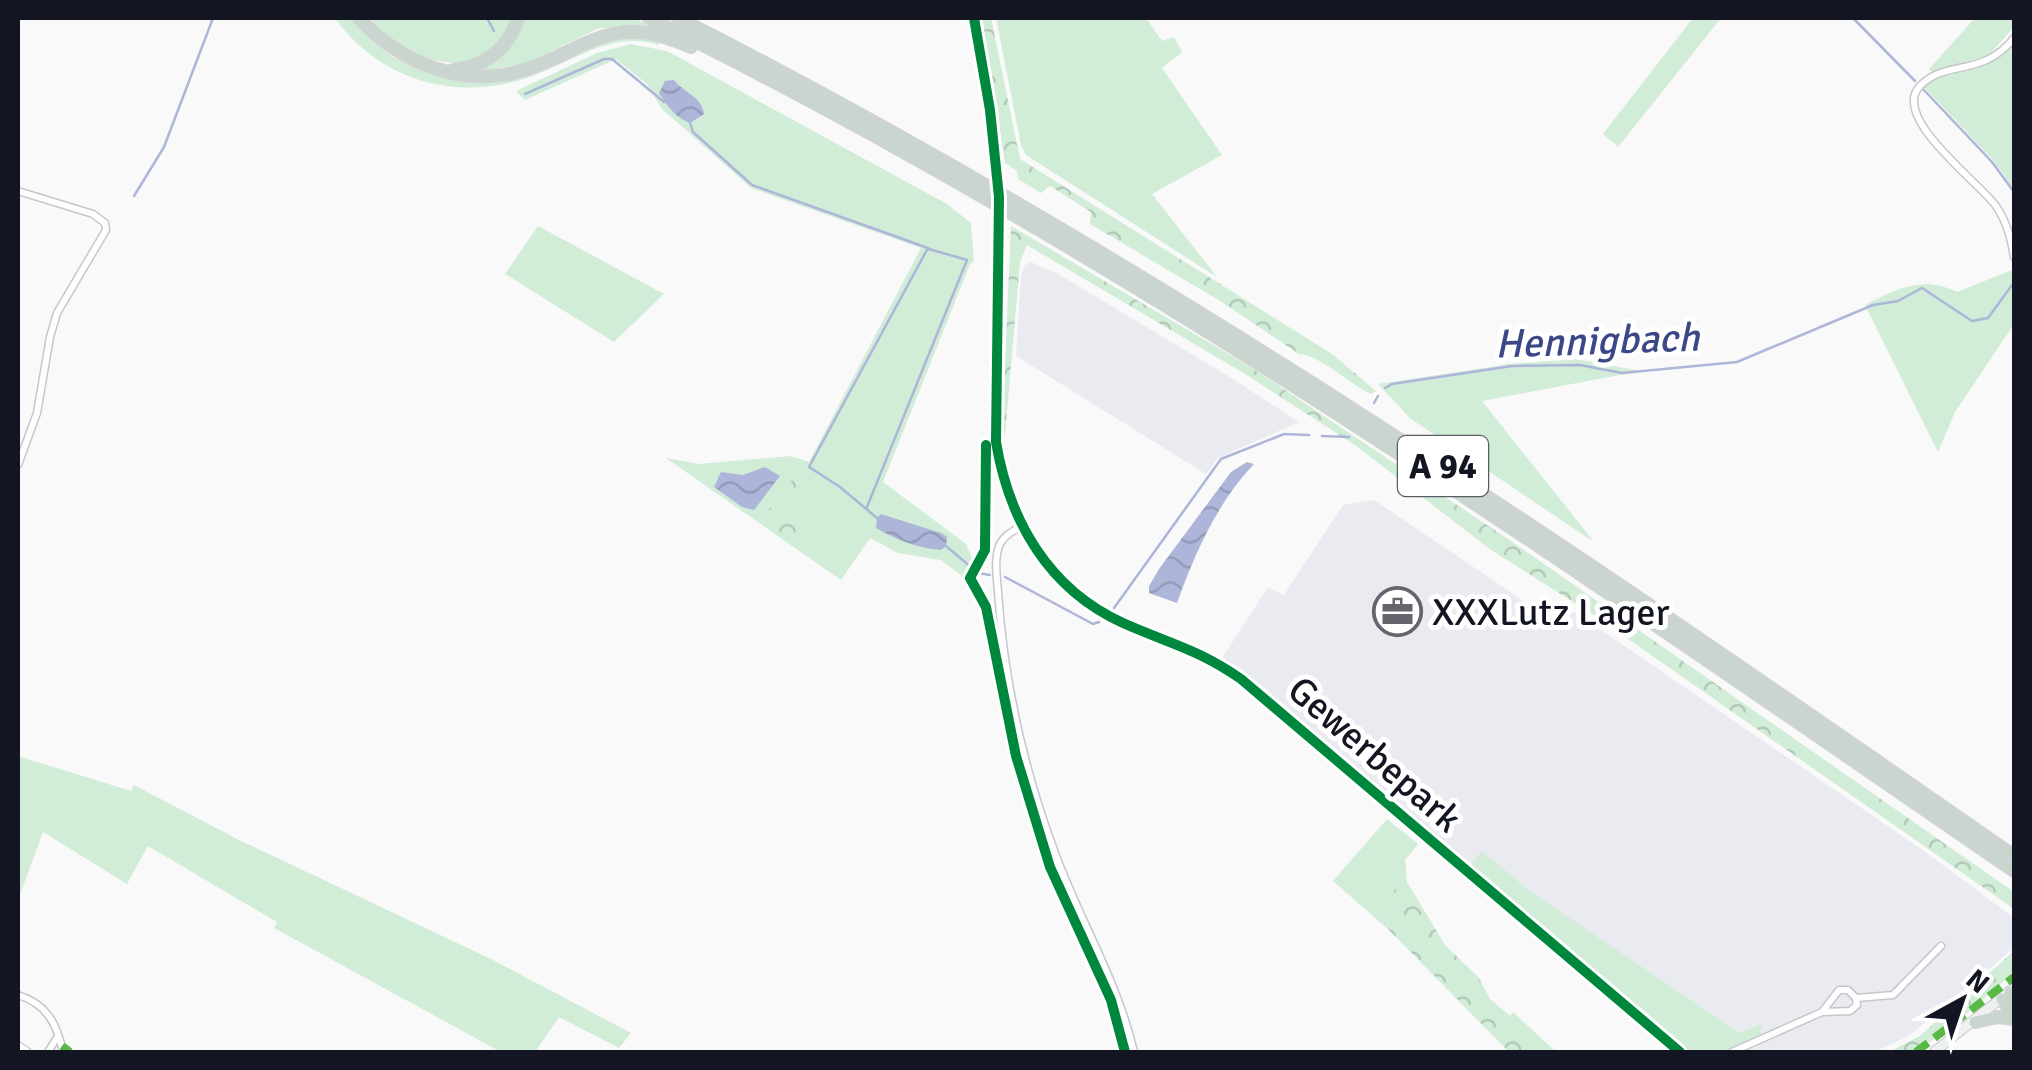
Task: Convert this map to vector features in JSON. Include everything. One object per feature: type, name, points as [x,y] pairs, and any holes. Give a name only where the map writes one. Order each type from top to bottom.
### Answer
[{"type":"highway","points":[[359,18],[387,45],[424,64],[486,78],[524,70],[600,38],[625,32],[666,36],[692,47],[713,50]]},
{"type":"highway","points":[[444,70],[488,60],[507,42],[518,18]]},
{"type":"highway","name":"A 94","points":[[648,18],[995,203],[1271,370],[1551,553],[2014,871]]},
{"type":"highway","name":"A 94","points":[[678,18],[994,187],[1329,392],[1635,594],[2014,856]]},
{"type":"highway","points":[[1975,1022],[2014,1018],[2010,994]]},
{"type":"main road","points":[[1934,1052],[2010,994]]},
{"type":"street","name":"Gewerbepark","points":[[974,18],[996,160],[1001,239],[996,442],[1006,489],[1020,526],[1051,569],[1080,597],[1123,622],[1204,654],[1241,678],[1680,1052]]},
{"type":"street","points":[[2014,38],[1988,62],[1933,76],[1919,86],[1914,104],[1924,129],[1995,204],[2004,220],[2014,257]]},
{"type":"street","points":[[18,191],[92,214],[105,223],[106,230],[57,313],[38,414],[18,465]]},
{"type":"street","points":[[1020,526],[1002,540],[996,558],[1001,638],[1013,704],[1046,828],[1066,882],[1105,964],[1134,1052]]},
{"type":"street","points":[[1856,998],[1893,995],[1941,946]]},
{"type":"street","points":[[1732,1052],[1822,1012],[1850,1012],[1857,1005],[1856,998],[1848,990],[1838,990],[1822,1012]]},
{"type":"street","points":[[18,995],[42,1006],[55,1024],[62,1052]]},
{"type":"street","points":[[48,1052],[58,1035]]},
{"type":"street","points":[[18,1046],[27,1052]]},
{"type":"shaded area","points":[[1031,262],[1058,274],[1299,422],[1218,458],[1206,474],[1016,356],[1021,274]]},
{"type":"shaded area","points":[[1374,500],[1552,620],[1575,612],[1924,851],[2014,918],[2014,948],[1909,1036],[1874,1052],[1698,1052],[1260,684],[1222,658],[1268,587],[1284,595],[1343,505]]},
{"type":"green space","points":[[335,18],[351,18],[393,57],[459,79],[488,79],[623,35],[659,40],[659,45],[644,41],[614,43],[514,82],[456,87],[402,73],[377,59]]},
{"type":"green space","points":[[370,18],[514,18],[502,41],[487,55],[468,62],[447,62],[405,48]]},
{"type":"green space","points":[[522,18],[634,18],[657,29],[597,29],[527,63],[477,72]]},
{"type":"green space","points":[[982,18],[991,18],[1020,159],[1332,354],[1376,391],[1371,394],[1317,360],[1299,354],[1222,302],[1090,224],[1091,212],[1050,186],[1041,193],[1018,179],[1017,171],[1005,163]]},
{"type":"green space","points":[[996,18],[1146,18],[1162,41],[1174,37],[1182,52],[1162,68],[1222,155],[1152,194],[1217,277],[1026,155]]},
{"type":"green space","points":[[1693,18],[1721,18],[1618,147],[1603,134]]},
{"type":"green space","points":[[1975,18],[2014,18],[2014,27],[1989,55],[1932,72],[1929,69]]},
{"type":"green space","points":[[2014,42],[2014,189],[1993,160],[1923,86],[1992,61]]},
{"type":"green space","points":[[631,44],[667,51],[947,204],[971,223],[974,261],[883,482],[966,544],[974,563],[966,579],[941,560],[898,553],[870,538],[841,580],[666,458],[699,464],[791,456],[809,462],[921,248],[751,188],[661,108],[648,85],[616,59],[525,100],[516,91],[597,53]]},
{"type":"green space","points":[[538,226],[664,294],[614,342],[505,274]]},
{"type":"green space","points":[[1011,226],[1249,366],[1511,541],[2014,892],[2014,909],[1597,617],[1491,550],[1355,445],[1245,374],[1027,245],[1020,262],[1002,435]]},
{"type":"green space","points":[[2012,270],[2014,324],[1955,412],[1938,452],[1865,305],[1899,289],[1921,284],[1957,292]]},
{"type":"green space","points":[[1575,359],[1641,371],[1482,401],[1594,542],[1411,419],[1378,384],[1510,364]]},
{"type":"green space","points":[[799,477],[805,493],[790,519],[799,531],[792,541],[764,521],[764,516],[793,479]]},
{"type":"green space","points":[[18,756],[131,791],[134,785],[239,840],[493,960],[631,1033],[619,1048],[559,1017],[535,1052],[501,1052],[274,928],[277,922],[148,846],[127,884],[43,832],[18,900]]},
{"type":"green space","points":[[1387,819],[1418,844],[1405,860],[1406,869],[1392,895],[1395,906],[1387,920],[1388,929],[1333,881]]},
{"type":"green space","points":[[1482,851],[1530,891],[1739,1033],[1761,1024],[1761,1034],[1725,1052],[1690,1052],[1472,870],[1471,865]]},
{"type":"green space","points":[[1406,869],[1407,882],[1445,945],[1479,978],[1490,999],[1510,1016],[1513,1012],[1556,1052],[1509,1052],[1388,929],[1387,920],[1395,906],[1391,896]]},
{"type":"green space","points":[[2014,951],[2014,972],[1948,1030],[1919,1049],[1889,1052],[1920,1036]]},
{"type":"water","points":[[674,80],[703,108],[704,114],[690,123],[672,111],[659,93],[665,81]]},
{"type":"water","points":[[1247,462],[1254,464],[1208,529],[1177,603],[1149,593],[1159,569],[1231,472]]},
{"type":"water","points":[[765,467],[780,476],[754,510],[742,507],[714,487],[721,472],[743,475]]},
{"type":"water","points":[[881,514],[941,533],[947,537],[946,546],[932,549],[892,536],[876,528]]},
{"type":"waterway","points":[[134,196],[164,147],[213,18]]},
{"type":"waterway","name":"Hennigbach","points":[[487,18],[494,31]]},
{"type":"waterway","points":[[1853,18],[1915,81]]},
{"type":"waterway","name":"Hennigbach","points":[[525,94],[612,59],[664,102]]},
{"type":"waterway","points":[[1923,89],[1992,162],[2014,192]]},
{"type":"waterway","name":"Hennigbach","points":[[690,123],[693,132],[752,185],[928,248],[809,467],[877,518]]},
{"type":"waterway","name":"Hennigbach","points":[[867,507],[967,260],[929,249]]},
{"type":"waterway","name":"Hennigbach","points":[[1385,388],[1512,366],[1580,365],[1622,373],[1737,362],[1873,305],[1898,301],[1922,288],[1972,321],[1988,318],[2012,285]]},
{"type":"waterway","name":"Hennigbach","points":[[1374,403],[1378,396]]},
{"type":"waterway","name":"Hennigbach","points":[[1114,608],[1221,459],[1284,434],[1309,435]]},
{"type":"waterway","name":"Hennigbach","points":[[1322,436],[1349,437]]},
{"type":"waterway","name":"Hennigbach","points":[[946,546],[972,568]]},
{"type":"waterway","name":"Hennigbach","points":[[978,573],[990,575]]},
{"type":"waterway","name":"Hennigbach","points":[[1005,577],[1093,624],[1099,622]]},
{"type":"marked path","points":[[1916,1052],[2014,977]]},
{"type":"marked path","points":[[62,1046],[70,1052]]},
{"type":"cycle path","points":[[974,18],[990,110],[999,197],[996,442],[1011,498],[1036,549],[1073,591],[1097,609],[1197,653],[1241,679],[1680,1052]]},
{"type":"cycle path","points":[[986,445],[985,550],[970,578],[986,607],[1016,756],[1050,867],[1111,1000],[1125,1052]]},
{"type":"place","name":"XXXLutz Lager","points":[[1397,612]]}]
